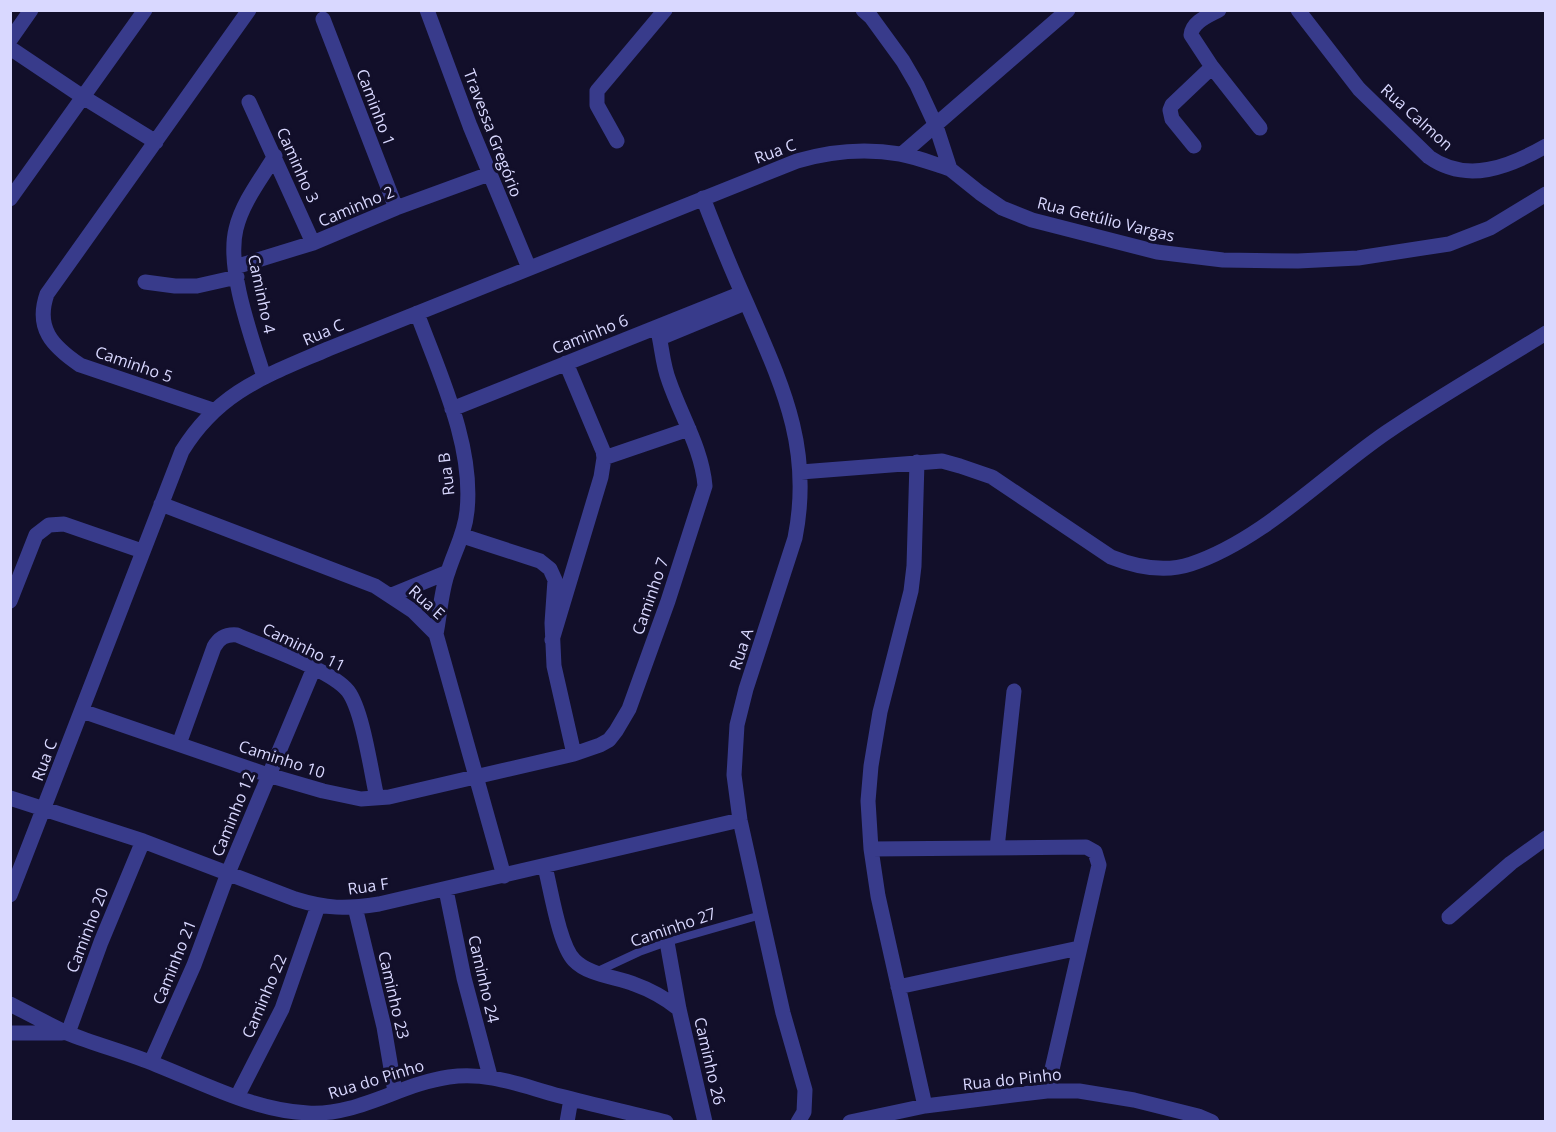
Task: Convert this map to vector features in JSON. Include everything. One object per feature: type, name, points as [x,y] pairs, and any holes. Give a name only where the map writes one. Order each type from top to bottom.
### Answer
[{"type":"street","points":[[10,40],[31,10]]},
{"type":"street","points":[[10,199],[145,10]]},
{"type":"street","points":[[10,48],[156,142],[249,10]]},
{"type":"street","name":"Travessa Gregório","points":[[427,10],[489,174],[529,268]]},
{"type":"street","points":[[617,141],[597,105],[597,91],[666,10]]},
{"type":"street","points":[[902,154],[1068,10]]},
{"type":"street","points":[[1219,10],[1201,20],[1191,30],[1194,42],[1260,128]]},
{"type":"street","name":"Rua Calmon","points":[[1298,10],[1359,89],[1440,165],[1458,170],[1480,172],[1505,166],[1545,146]]},
{"type":"street","points":[[870,13],[912,77],[936,126],[950,168]]},
{"type":"street","name":"Caminho 1","points":[[323,19],[396,207]]},
{"type":"street","points":[[1194,146],[1172,119],[1170,110],[1172,105],[1212,67]]},
{"type":"street","name":"Caminho 3","points":[[249,102],[313,243]]},
{"type":"street","name":"Caminho 5","points":[[156,142],[47,294],[42,307],[44,327],[61,350],[80,365],[213,410]]},
{"type":"street","name":"Rua C","points":[[10,895],[182,451],[194,431],[225,400],[264,377],[417,313],[768,172],[822,154],[851,151],[902,154],[950,168]]},
{"type":"street","name":"Caminho 4","points":[[264,377],[242,303],[236,272],[234,238],[239,219],[275,156]]},
{"type":"street","name":"Rua Getúlio Vargas","points":[[950,168],[1002,208],[1032,220],[1157,252],[1224,260],[1298,261],[1358,258],[1449,244],[1490,228],[1545,194]]},
{"type":"street","name":"Caminho 2","points":[[145,282],[197,286],[313,243],[396,207],[489,174]]},
{"type":"street","name":"Rua A","points":[[703,198],[786,398],[799,449],[800,513],[795,538],[746,689],[737,725],[734,775],[740,820],[783,1013],[806,1090],[804,1112],[798,1122]]},
{"type":"street","name":"Caminho 6","points":[[452,409],[566,363],[659,332],[744,298]]},
{"type":"street","name":"Rua B","points":[[417,313],[452,409],[468,477],[467,512],[463,536],[448,572],[436,634]]},
{"type":"street","name":"Caminho 7","points":[[475,777],[574,754],[600,745],[609,740],[622,722],[636,692],[705,486],[704,474],[664,367],[659,332]]},
{"type":"street","points":[[801,472],[942,461],[992,477],[1111,557],[1132,565],[1159,569],[1190,565],[1241,541],[1386,432],[1545,333]]},
{"type":"street","points":[[552,639],[601,477],[604,458],[566,363]]},
{"type":"street","points":[[604,458],[688,429]]},
{"type":"street","points":[[917,462],[914,566],[911,591],[880,712],[868,801],[871,849],[878,896],[926,1106]]},
{"type":"street","name":"Rua E","points":[[161,504],[358,579],[392,595],[413,611],[436,634],[504,876]]},
{"type":"street","points":[[12,595],[36,535],[49,525],[64,524],[142,551]]},
{"type":"street","points":[[463,536],[540,561],[550,569],[556,586],[552,639],[558,687],[574,754]]},
{"type":"street","points":[[392,595],[448,572]]},
{"type":"street","name":"Caminho 11","points":[[179,744],[214,647],[218,640],[230,634],[237,635],[314,668],[340,683],[348,691],[362,730],[377,798]]},
{"type":"street","name":"Caminho 12","points":[[228,873],[314,668]]},
{"type":"street","points":[[997,848],[1014,692]]},
{"type":"street","name":"Caminho 10","points":[[82,711],[268,775],[342,796],[361,799],[389,797],[475,777]]},
{"type":"street","name":"Rua F","points":[[10,798],[143,841],[318,906],[355,908],[446,890],[740,820]]},
{"type":"street","points":[[1449,917],[1510,863],[1545,838]]},
{"type":"street","name":"Caminho 20","points":[[68,1033],[101,942],[143,841]]},
{"type":"street","points":[[871,849],[1086,847],[1095,852],[1100,865],[1078,948],[1047,1091]]},
{"type":"street","points":[[545,867],[562,937],[573,960],[583,967],[652,991],[679,1009]]},
{"type":"street","name":"Caminho 21","points":[[151,1062],[194,965],[228,873]]},
{"type":"street","name":"Caminho 24","points":[[446,890],[464,978],[490,1076]]},
{"type":"street","name":"Caminho 22","points":[[237,1097],[282,1009],[318,906]]},
{"type":"street","name":"Caminho 23","points":[[355,908],[384,1027],[395,1092]]},
{"type":"street","name":"Caminho 26","points":[[667,942],[679,1009],[705,1122]]},
{"type":"street","points":[[898,987],[1078,948]]},
{"type":"street","points":[[10,1004],[68,1033]]},
{"type":"street","points":[[10,1033],[68,1033]]},
{"type":"street","name":"Rua do Pinho","points":[[68,1033],[151,1062],[237,1097],[289,1111],[323,1113],[355,1107],[395,1092],[449,1077],[490,1076],[666,1122]]},
{"type":"street","name":"Rua do Pinho","points":[[850,1122],[926,1106],[1047,1091],[1079,1091],[1134,1100],[1198,1116],[1212,1122]]},
{"type":"street","points":[[567,1122],[571,1099]]},
{"type":"lane","name":"Caminho 27","points":[[596,972],[667,942],[761,915]]}]
